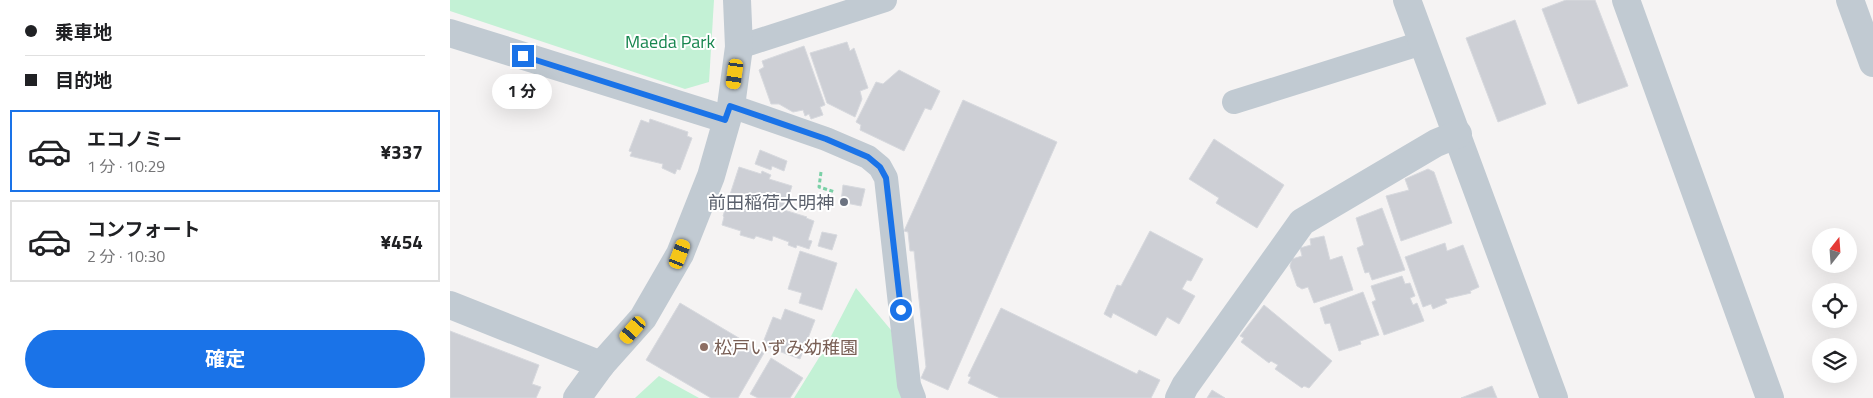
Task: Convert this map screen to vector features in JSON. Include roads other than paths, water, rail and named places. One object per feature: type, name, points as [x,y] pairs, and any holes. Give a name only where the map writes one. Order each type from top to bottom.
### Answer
[{"type":"street","points":[[577,398],[601,366],[643,318],[680,254],[711,176],[728,113],[739,47],[737,0]]},
{"type":"street","points":[[1407,0],[1554,398]]},
{"type":"street","points":[[1626,0],[1770,398]]},
{"type":"street","points":[[1850,0],[1873,63]]},
{"type":"street","points":[[450,33],[728,113]]},
{"type":"street","points":[[1179,398],[1185,386],[1302,222],[1436,143],[1458,134]]},
{"type":"street","points":[[450,305],[601,366]]},
{"type":"lane","points":[[739,47],[885,0]]},
{"type":"lane","points":[[1234,102],[1422,43]]},
{"type":"lane","points":[[728,113],[826,139],[868,157],[880,167],[886,178],[910,386],[914,398]]},
{"type":"place","name":"前田稲荷大明神","points":[[844,202]]},
{"type":"place","name":"松戸いずみ幼稚園","points":[[704,347]]},
{"type":"park label","name":"Maeda Park","points":[[670,41]]}]
